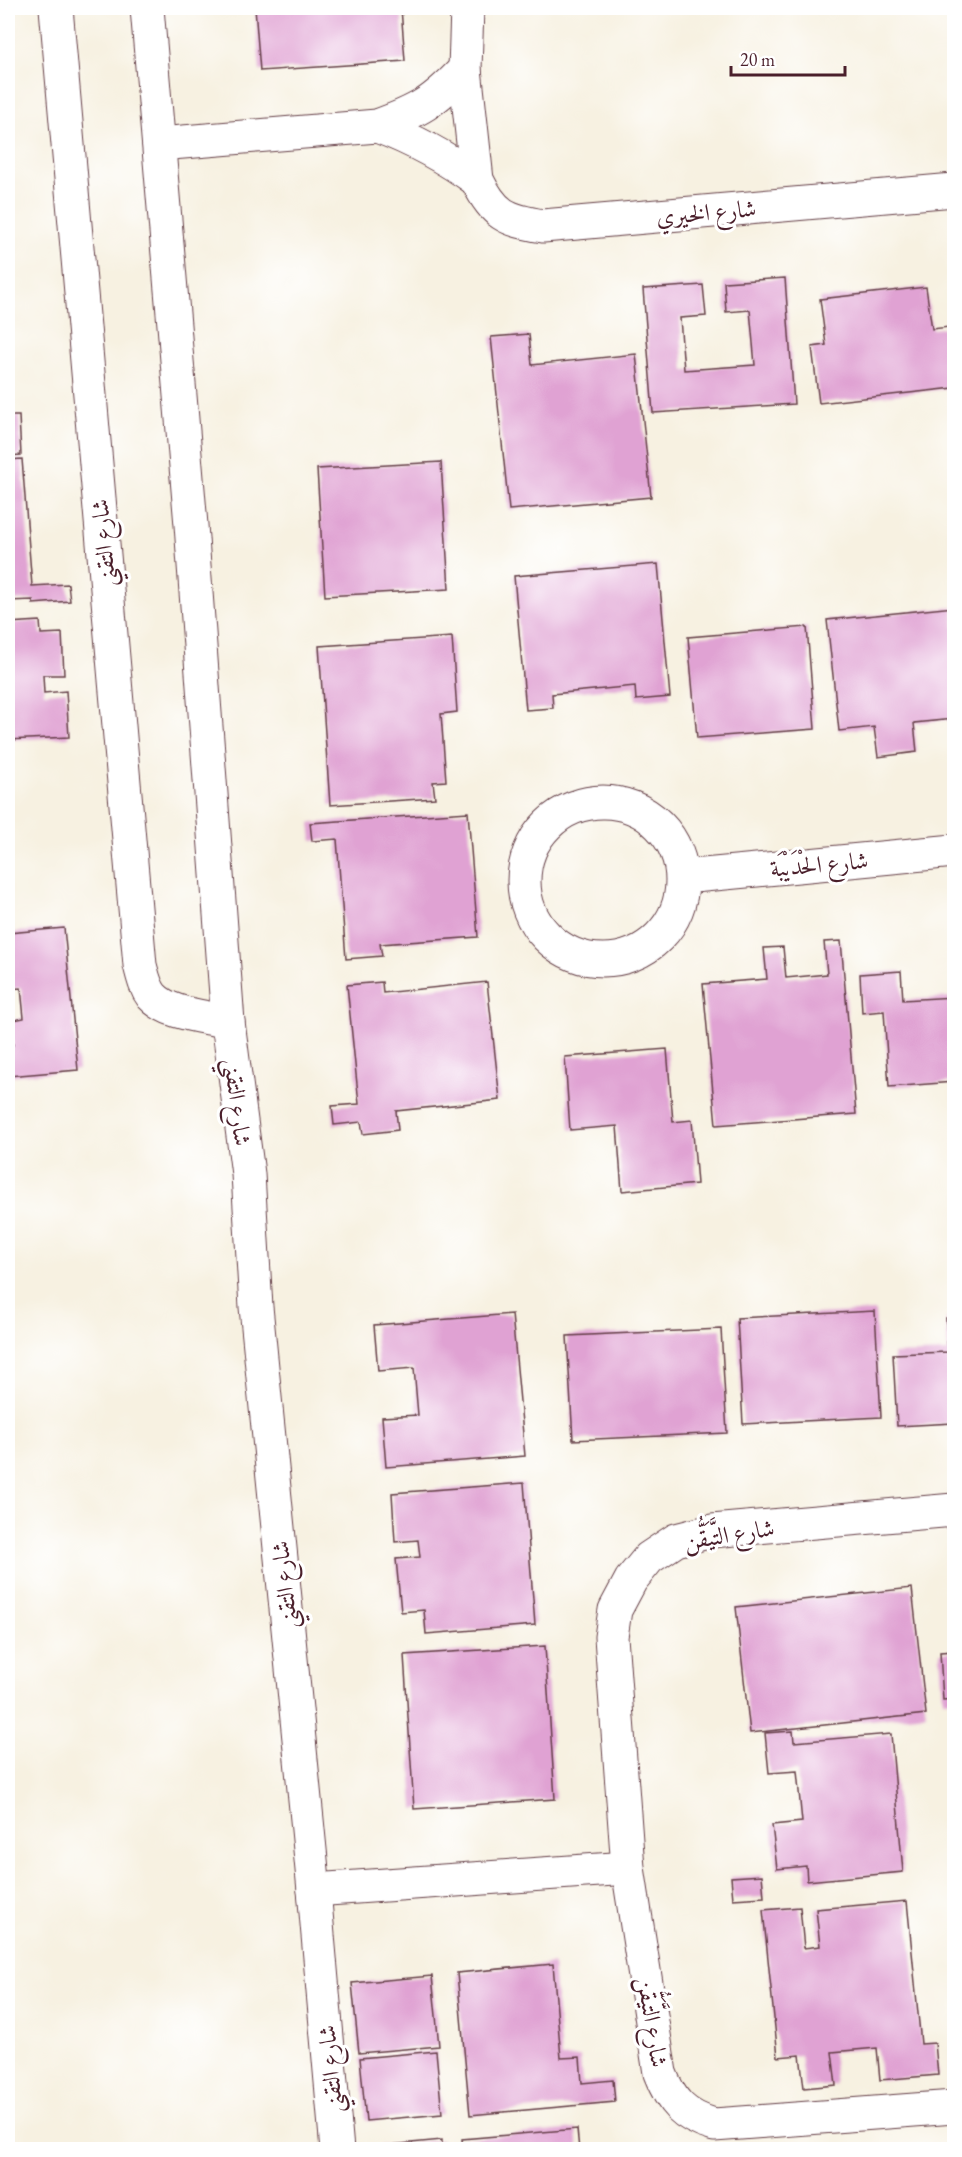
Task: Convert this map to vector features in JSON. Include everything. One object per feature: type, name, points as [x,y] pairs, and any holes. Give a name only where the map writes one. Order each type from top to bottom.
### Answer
[{"type":"street","name":"شارع التقني","points":[[56,8],[140,965],[145,984],[153,997],[171,1008],[228,1022]]},
{"type":"street","name":"شارع التقني","points":[[147,8],[191,525],[228,1022],[248,1174],[256,1307],[314,1890],[337,2150]]},
{"type":"street","name":"شارع الخيري","points":[[467,8],[465,69],[477,180],[498,213],[519,222],[543,226],[954,190]]},
{"type":"street","name":"شارع الخيري","points":[[159,144],[376,126],[410,114],[441,95],[465,69]]},
{"type":"street","name":"شارع الخيري","points":[[376,126],[412,140],[446,158],[477,180]]},
{"type":"street","points":[[589,803],[623,804],[653,819],[674,845],[683,876],[678,909],[660,938],[633,956],[600,961],[568,953],[542,932],[526,902],[524,870],[535,838],[559,815],[589,803]]},
{"type":"street","name":"شارع الحْدَيْبَة","points":[[683,876],[954,851]]},
{"type":"street","name":"شارع التَّيَقُّن","points":[[954,1510],[712,1531],[676,1540],[649,1558],[631,1581],[615,1611],[611,1637],[628,1868],[660,2073],[666,2089],[686,2114],[714,2125],[954,2107]]},
{"type":"street","points":[[314,1890],[628,1868]]},
{"type":"building","points":[[255,8],[401,8],[405,61],[260,71]]},
{"type":"building","points":[[785,278],[794,404],[653,413],[643,289],[703,285],[706,316],[680,318],[684,370],[755,365],[750,310],[726,312],[724,282]]},
{"type":"building","points":[[926,287],[932,329],[949,327],[954,388],[819,403],[812,347],[826,345],[820,299]]},
{"type":"building","points":[[529,334],[532,365],[636,354],[651,497],[509,510],[491,337]]},
{"type":"building","points":[[9,356],[10,374],[8,374]]},
{"type":"building","points":[[8,416],[19,416],[21,455],[8,456]]},
{"type":"building","points":[[22,459],[32,586],[68,584],[70,601],[33,604],[33,600],[8,601],[8,460]]},
{"type":"building","points":[[441,462],[449,589],[325,596],[317,469]]},
{"type":"building","points":[[658,564],[670,697],[636,700],[635,686],[552,694],[553,708],[526,710],[514,576]]},
{"type":"building","points":[[954,607],[954,719],[914,723],[917,752],[878,757],[874,727],[839,731],[827,620]]},
{"type":"building","points":[[40,621],[41,634],[62,633],[64,675],[43,675],[44,693],[66,691],[69,737],[8,740],[8,623]]},
{"type":"building","points":[[807,627],[815,729],[697,738],[688,637]]},
{"type":"building","points":[[452,637],[457,712],[441,714],[446,781],[433,782],[435,798],[330,805],[319,646]]},
{"type":"building","points":[[468,812],[478,937],[380,944],[382,956],[346,959],[337,839],[312,841],[310,823]]},
{"type":"building","points":[[64,928],[78,1070],[8,1076],[8,1046],[13,1045],[9,1021],[24,1018],[21,988],[8,989],[8,933]]},
{"type":"building","points":[[841,941],[856,1114],[716,1125],[703,984],[767,979],[764,948],[783,947],[786,978],[827,974],[824,942]]},
{"type":"building","points":[[901,971],[903,1000],[954,997],[954,1082],[889,1087],[884,1011],[862,1013],[860,974]]},
{"type":"building","points":[[382,982],[383,993],[487,982],[500,1100],[396,1111],[398,1130],[363,1134],[361,1122],[334,1125],[332,1106],[359,1104],[347,985]]},
{"type":"building","points":[[667,1049],[673,1122],[692,1120],[697,1184],[622,1191],[617,1126],[570,1130],[565,1057]]},
{"type":"building","points":[[875,1311],[881,1417],[743,1424],[737,1318]]},
{"type":"building","points":[[512,1314],[525,1456],[386,1467],[382,1417],[418,1415],[414,1368],[378,1371],[374,1325]]},
{"type":"building","points":[[946,1318],[954,1318],[954,1423],[897,1426],[893,1354],[948,1352]]},
{"type":"building","points":[[721,1329],[727,1433],[573,1440],[567,1336]]},
{"type":"building","points":[[524,1483],[535,1625],[426,1634],[424,1610],[401,1612],[396,1559],[420,1557],[418,1540],[395,1542],[392,1493]]},
{"type":"building","points":[[912,1588],[926,1714],[750,1733],[736,1607]]},
{"type":"building","points":[[545,1646],[555,1799],[414,1809],[404,1655]]},
{"type":"building","points":[[954,1651],[954,1699],[943,1700],[940,1652]]},
{"type":"building","points":[[793,1731],[794,1742],[891,1734],[903,1872],[807,1881],[806,1866],[777,1869],[772,1825],[802,1822],[797,1771],[769,1773],[765,1733]]},
{"type":"building","points":[[762,1875],[764,1897],[733,1899],[731,1877]]},
{"type":"building","points":[[907,1901],[921,2044],[935,2043],[938,2075],[880,2080],[877,2048],[832,2052],[836,2085],[804,2088],[800,2055],[778,2057],[763,1910],[800,1907],[804,1948],[820,1946],[816,1909]]},
{"type":"building","points":[[553,1964],[561,2058],[580,2057],[582,2083],[613,2080],[615,2102],[470,2115],[457,1973]]},
{"type":"building","points":[[432,1976],[439,2046],[359,2053],[352,1983]]},
{"type":"building","points":[[436,2051],[442,2114],[366,2121],[360,2058]]},
{"type":"building","points":[[577,2129],[579,2150],[463,2150],[462,2139]]},
{"type":"building","points":[[442,2140],[442,2150],[369,2150],[369,2147]]}]
